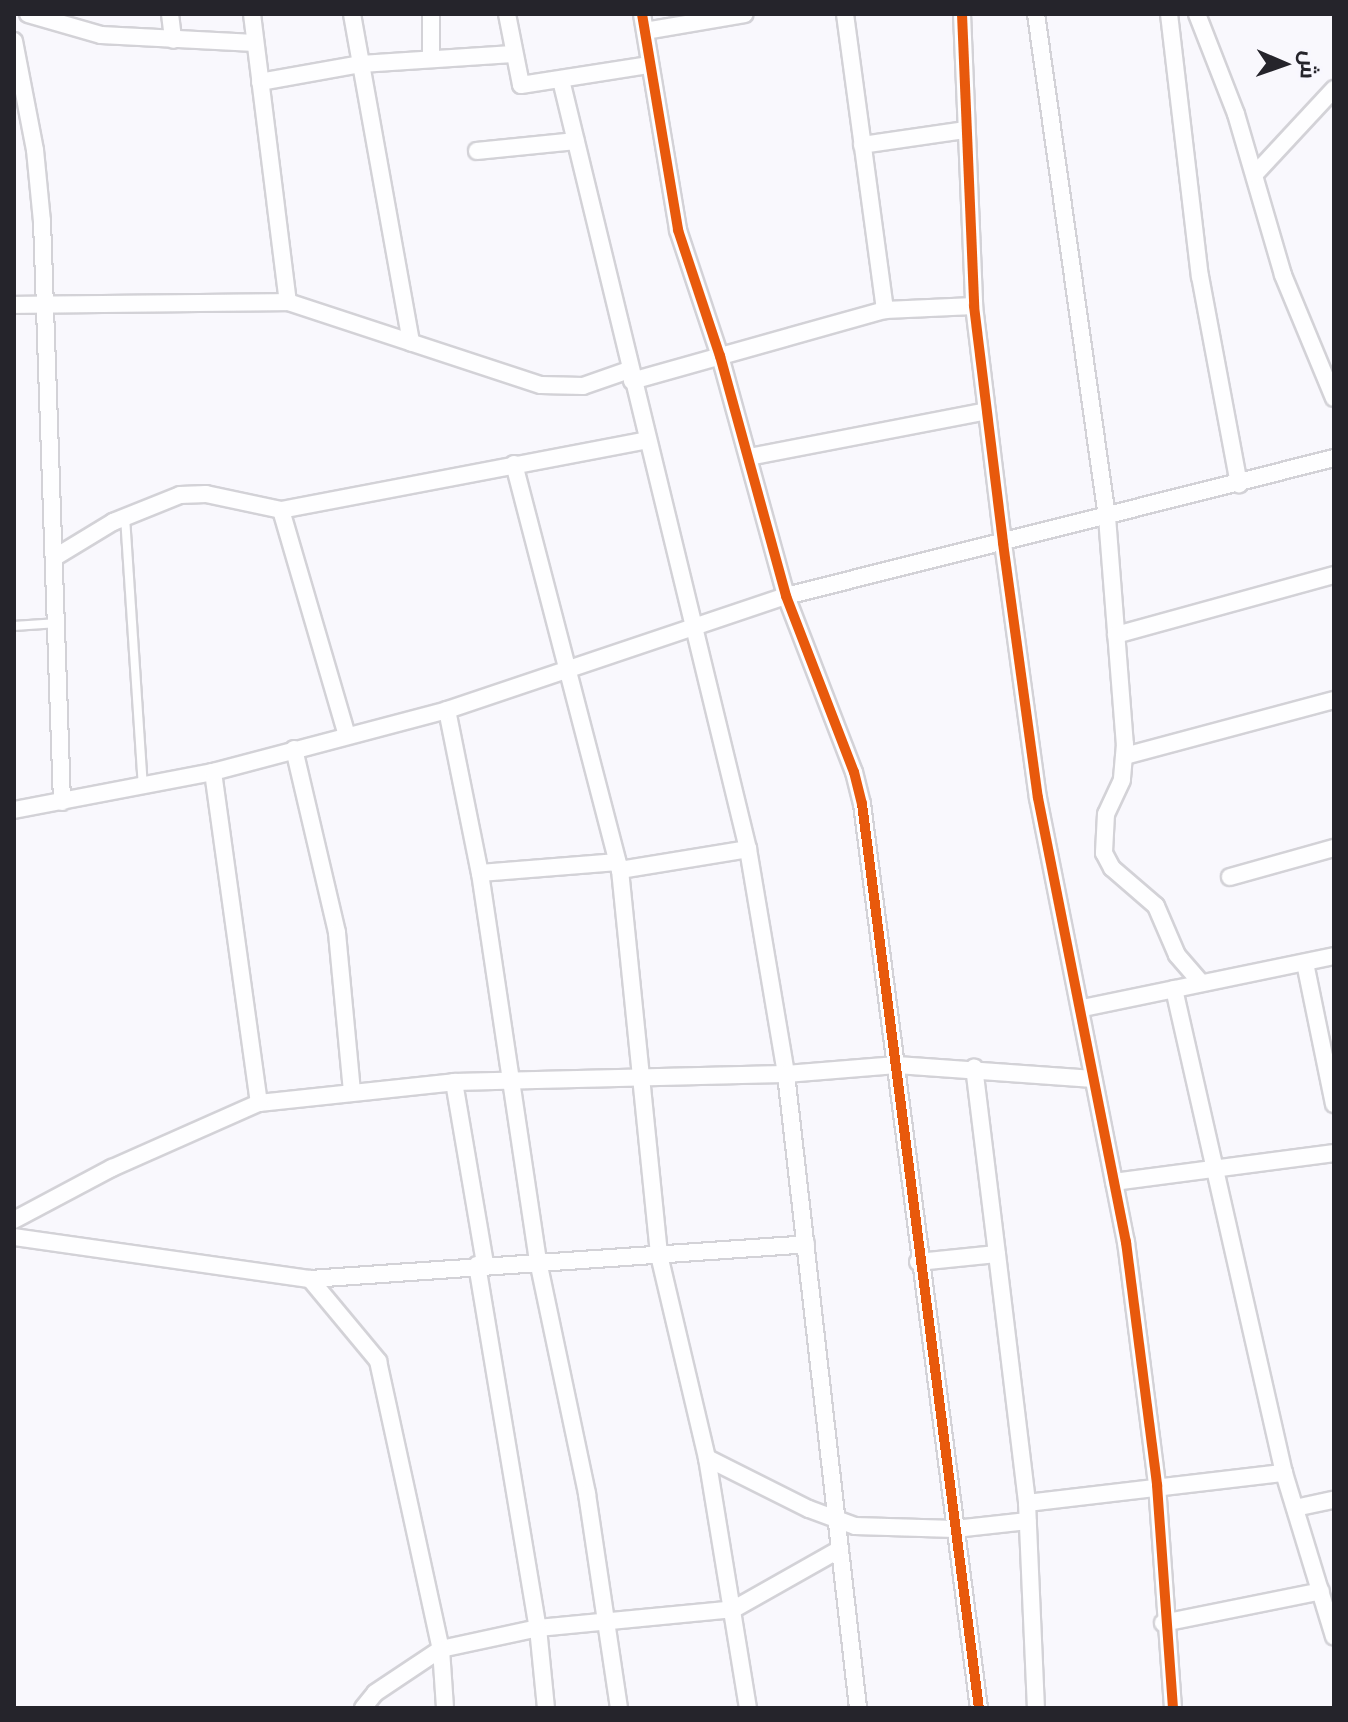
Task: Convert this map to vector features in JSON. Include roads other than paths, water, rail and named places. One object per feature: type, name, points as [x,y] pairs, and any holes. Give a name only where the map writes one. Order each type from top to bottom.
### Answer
[{"type":"street","points":[[28,14],[101,35],[255,43]]},
{"type":"street","points":[[170,14],[173,40]]},
{"type":"street","points":[[252,14],[288,302]]},
{"type":"street","points":[[352,14],[411,343]]},
{"type":"street","points":[[431,14],[431,57]]},
{"type":"street","points":[[507,14],[521,85],[649,65]]},
{"type":"street","points":[[745,14],[643,22],[678,230],[720,356],[786,596],[854,772],[897,1065],[918,1262],[979,1708]]},
{"type":"street","points":[[845,14],[885,310]]},
{"type":"street","points":[[962,14],[974,306],[1003,543],[1038,798],[1083,1008],[1114,1182],[1157,1485],[1163,1623],[1173,1708]]},
{"type":"street","points":[[1036,14],[1107,517],[1125,756],[1122,780],[1106,814],[1104,853],[1112,868],[1156,906],[1177,955],[1201,983]]},
{"type":"street","points":[[1169,14],[1200,276],[1239,484]]},
{"type":"street","points":[[1197,14],[1255,174],[1283,275],[1334,398]]},
{"type":"street","points":[[14,41],[35,150],[45,304],[57,556],[62,802]]},
{"type":"street","points":[[260,82],[361,64],[513,54]]},
{"type":"street","points":[[561,80],[630,376],[697,628],[748,849],[786,1074],[858,1708]]},
{"type":"street","points":[[1255,174],[1334,89]]},
{"type":"street","points":[[862,145],[965,130]]},
{"type":"street","points":[[477,151],[575,141]]},
{"type":"street","points":[[14,305],[288,302],[541,385],[583,386],[720,356],[885,310],[974,306]]},
{"type":"street","points":[[749,457],[987,411]]},
{"type":"street","points":[[57,556],[125,516],[180,495],[206,494],[281,510],[647,440]]},
{"type":"street","points":[[14,810],[213,772],[447,710],[568,673],[786,596],[1334,458]]},
{"type":"street","points":[[514,464],[619,866],[643,1074],[659,1255],[707,1458],[748,1708]]},
{"type":"street","points":[[281,510],[347,736]]},
{"type":"street","points":[[1116,635],[1334,575]]},
{"type":"street","points":[[1125,756],[1334,700]]},
{"type":"street","points":[[447,710],[480,873],[538,1261],[607,1623],[619,1708]]},
{"type":"street","points":[[294,749],[337,933],[352,1092]]},
{"type":"street","points":[[213,772],[259,1103]]},
{"type":"street","points":[[1230,877],[1334,848]]},
{"type":"street","points":[[480,873],[619,866],[748,849]]},
{"type":"street","points":[[1083,1008],[1334,956]]},
{"type":"street","points":[[1305,963],[1334,1104]]},
{"type":"street","points":[[1174,989],[1217,1165],[1284,1473],[1334,1637]]},
{"type":"street","points":[[14,1220],[112,1168],[259,1103],[454,1082],[643,1074],[786,1074],[897,1065],[974,1067],[1094,1079]]},
{"type":"street","points":[[974,1067],[1027,1503],[1036,1708]]},
{"type":"street","points":[[454,1082],[538,1628],[546,1708]]},
{"type":"street","points":[[1114,1182],[1217,1165],[1334,1153]]},
{"type":"street","points":[[14,1237],[310,1279],[481,1264],[806,1244]]},
{"type":"street","points":[[918,1262],[997,1254]]},
{"type":"street","points":[[310,1279],[378,1361],[441,1649],[445,1708]]},
{"type":"street","points":[[707,1458],[837,1520],[879,1528],[955,1529],[1028,1521]]},
{"type":"street","points":[[1027,1503],[1157,1485],[1284,1473]]},
{"type":"street","points":[[1295,1508],[1334,1500]]},
{"type":"street","points":[[363,1708],[375,1693],[441,1649],[538,1628],[734,1609],[840,1549]]},
{"type":"street","points":[[1163,1623],[1321,1591]]},
{"type":"lane","points":[[125,516],[143,786]]},
{"type":"lane","points":[[14,626],[59,623]]}]
